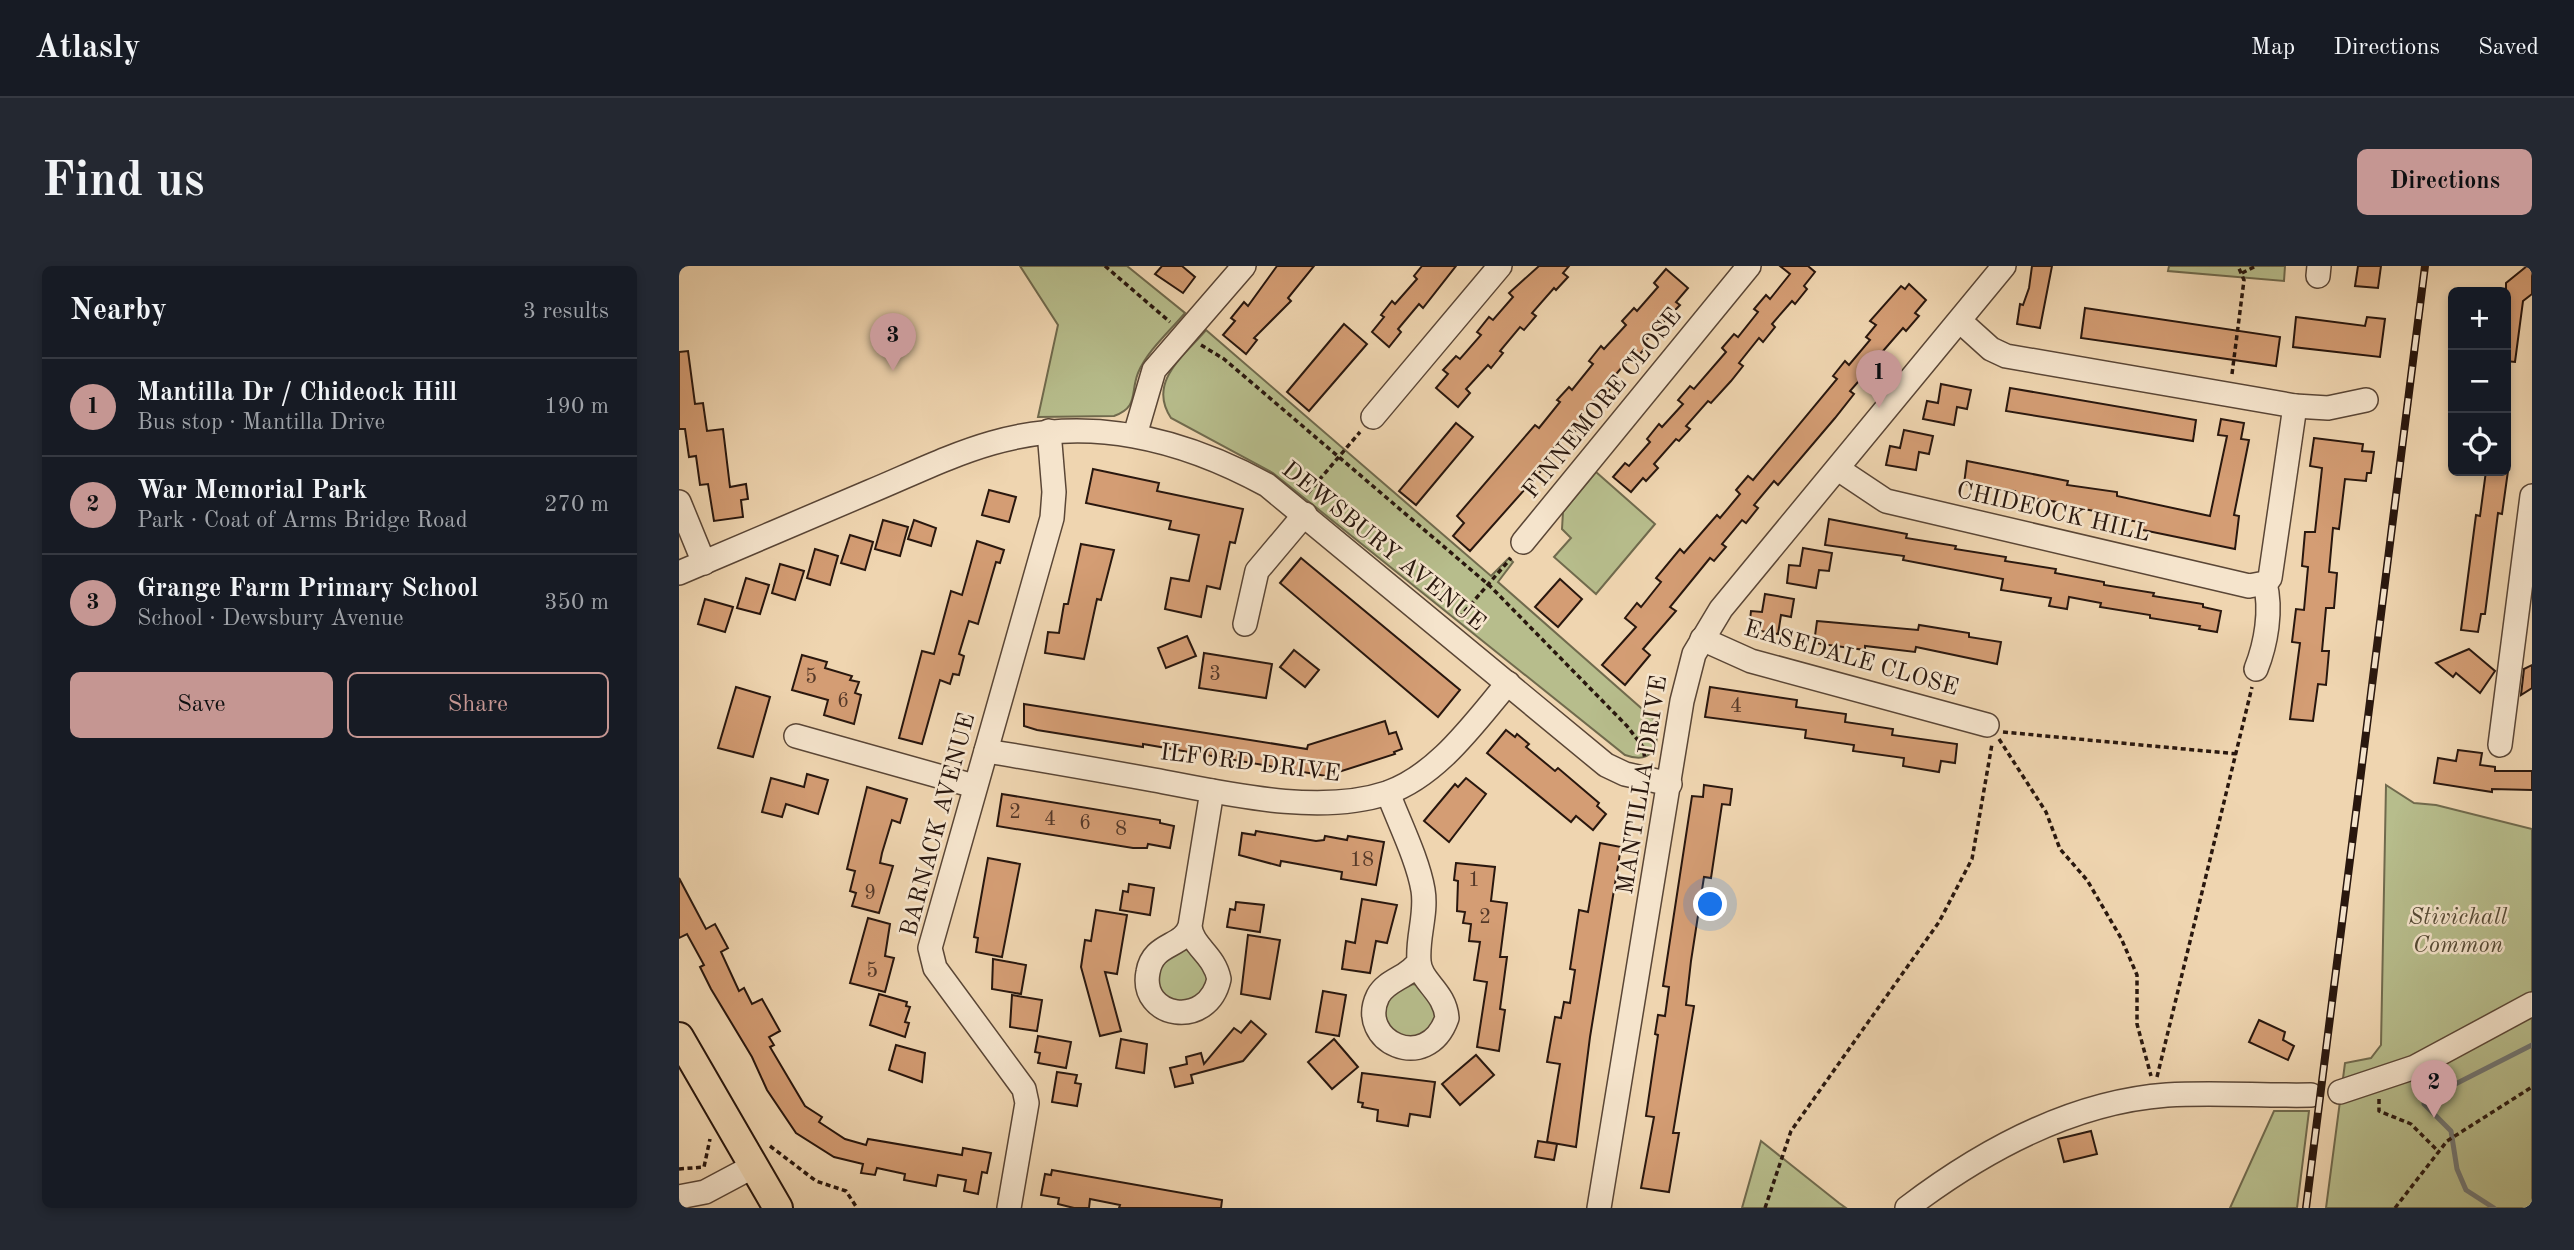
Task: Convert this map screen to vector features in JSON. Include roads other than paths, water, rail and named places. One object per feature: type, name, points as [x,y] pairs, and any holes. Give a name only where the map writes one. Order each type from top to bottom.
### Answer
[{"type":"main road","points":[[679,1037],[778,1208]]},
{"type":"street","points":[[1135,436],[1154,370],[1244,266]]},
{"type":"street","points":[[1373,417],[1500,266]]},
{"type":"street","name":"FINNEMORE CLOSE","points":[[1523,542],[1749,266]]},
{"type":"street","name":"MANTILLA DRIVE","points":[[1599,1208],[1659,782],[1686,680],[1702,639],[1721,609],[1961,322],[2004,266]]},
{"type":"street","points":[[1961,322],[1991,349],[2006,356],[2295,406],[2328,408],[2367,400]]},
{"type":"street","points":[[2256,670],[2263,650],[2268,596],[2265,583],[2272,571],[2295,406]]},
{"type":"street","name":"DEWSBURY AVENUE","points":[[679,573],[956,455],[993,442],[1049,432],[1101,430],[1185,446],[1226,463],[1267,485],[1301,510],[1606,765],[1625,774],[1659,782]]},
{"type":"street","name":"BARNACK AVENUE","points":[[1009,1208],[1027,1103],[1024,1089],[969,1016],[931,958],[932,938],[1052,519],[1054,492],[1049,432]]},
{"type":"street","name":"CHIDEOCK HILL","points":[[1838,469],[1886,500],[2249,586],[2265,583]]},
{"type":"street","points":[[2500,745],[2532,496]]},
{"type":"street","points":[[679,502],[704,563]]},
{"type":"street","points":[[1244,630],[1257,570],[1301,510]]},
{"type":"street","name":"EASEDALE CLOSE","points":[[1702,639],[1751,661],[1990,728]]},
{"type":"street","name":"ILFORD DRIVE","points":[[986,751],[1212,791],[1303,802],[1337,802],[1388,793],[1415,778],[1443,757],[1508,683]]},
{"type":"street","points":[[796,736],[974,786]]},
{"type":"street","points":[[1190,926],[1212,791]]},
{"type":"street","points":[[1388,793],[1423,889],[1424,920],[1419,961]]},
{"type":"street","points":[[2344,1091],[2415,1067],[2532,1004]]},
{"type":"street","points":[[1906,1208],[1955,1174],[2022,1135],[2094,1109],[2155,1093],[2311,1096]]},
{"type":"street","points":[[679,1197],[705,1192],[731,1181],[752,1167]]},
{"type":"waterway","points":[[2494,1208],[2466,1190],[2457,1169],[2451,1131],[2424,1104],[2424,1100],[2532,1045]]},
{"type":"railway","points":[[2306,1208],[2425,266]]},
{"type":"place","name":"Grange Farm Primary School","points":[[893,371]]},
{"type":"place","name":"Mantilla Dr / Chideock Hill","points":[[1879,408]]},
{"type":"place","name":"War Memorial Park","points":[[2434,1118]]},
{"type":"park label","name":"Stivichall Common","points":[[2458,932]]}]
